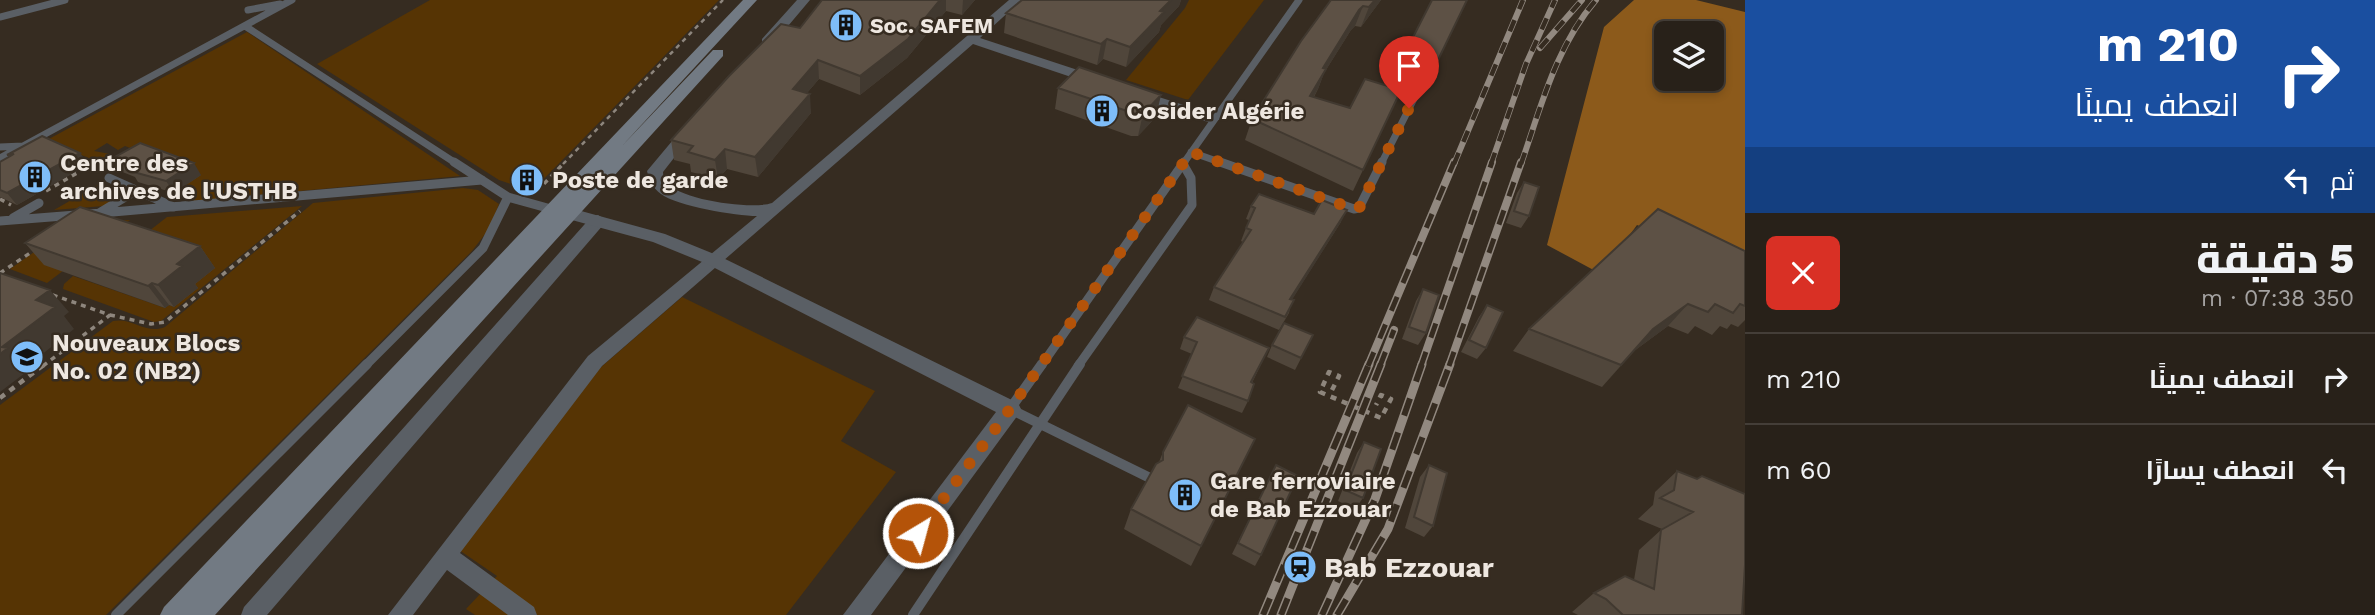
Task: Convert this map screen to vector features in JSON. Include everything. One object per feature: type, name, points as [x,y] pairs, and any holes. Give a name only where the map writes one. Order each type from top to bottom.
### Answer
[{"type":"main road","points":[[198,615],[750,0]]},
{"type":"main road","points":[[173,615],[766,0]]},
{"type":"street","points":[[759,50],[804,0]]},
{"type":"street","points":[[399,615],[595,361],[778,207],[1016,0]]},
{"type":"street","points":[[971,39],[1213,118]]},
{"type":"street","points":[[696,121],[655,171],[656,181],[662,188],[672,194],[751,212],[766,212],[778,207]]},
{"type":"street","points":[[561,211],[659,238],[713,260],[1010,409],[856,615]]},
{"type":"street","points":[[252,615],[598,220]]},
{"type":"street","points":[[445,555],[526,615]]},
{"type":"lane","points":[[0,16],[65,0]]},
{"type":"lane","points":[[267,0],[248,10],[290,1]]},
{"type":"lane","points":[[273,0],[290,1]]},
{"type":"lane","points":[[1148,477],[1010,409],[1298,0]]},
{"type":"lane","points":[[0,158],[290,1]]},
{"type":"lane","points":[[245,26],[508,197],[561,211]]},
{"type":"lane","points":[[1191,152],[1354,209],[1359,208],[1422,83]]},
{"type":"lane","points":[[0,147],[23,146]]},
{"type":"lane","points":[[913,615],[1038,423],[1192,205],[1191,178],[1183,164]]},
{"type":"lane","points":[[109,178],[176,208]]},
{"type":"lane","points":[[4,221],[482,180]]},
{"type":"lane","points":[[97,214],[136,190]]},
{"type":"lane","points":[[116,615],[483,248],[508,197]]},
{"type":"lane","points":[[4,221],[39,199]]},
{"type":"lane","points":[[149,218],[161,209]]},
{"type":"path","points":[[526,202],[723,0]]},
{"type":"path","points":[[72,153],[94,163]]},
{"type":"path","points":[[94,163],[94,171]]},
{"type":"path","points":[[39,199],[94,163]]},
{"type":"path","points":[[41,291],[110,315],[122,314],[151,325],[165,322],[319,195]]},
{"type":"path","points":[[0,273],[42,244]]},
{"type":"path","points":[[0,398],[110,315]]},
{"type":"path","points":[[1332,390],[1339,376],[1329,372],[1320,392],[1381,418],[1391,399],[1381,395],[1377,405]]},
{"type":"shaded area","points":[[430,0],[719,0],[533,190],[526,189],[539,175],[528,172],[514,185],[499,180],[317,64]]},
{"type":"shaded area","points":[[1189,0],[1264,0],[1188,100],[1126,80],[1185,8]]},
{"type":"shaded area","points":[[1634,0],[1696,0],[1745,12],[1745,270],[1637,225],[1601,274],[1547,245],[1604,27]]},
{"type":"shaded area","points":[[247,32],[460,176],[193,201],[174,193],[200,175],[125,146],[118,150],[107,143],[94,151],[110,154],[97,162],[52,142],[21,154]]},
{"type":"shaded area","points":[[99,184],[125,194],[104,206],[54,210]]},
{"type":"shaded area","points":[[463,188],[478,190],[499,204],[489,229],[472,251],[106,615],[0,615],[0,405],[113,321],[126,321],[152,329],[165,327],[313,203]]},
{"type":"shaded area","points":[[302,206],[161,321],[154,322],[63,289],[64,284],[73,276],[165,308],[169,305],[174,307],[135,242],[167,217]]},
{"type":"shaded area","points":[[130,220],[47,283],[10,269],[74,224]]},
{"type":"shaded area","points":[[682,297],[875,391],[841,441],[896,472],[786,615],[475,615],[466,609],[497,576],[459,550],[600,368]]},
{"type":"building","points":[[822,0],[940,0],[908,39],[860,76],[818,60],[793,89],[810,94],[755,157],[725,149],[715,160],[688,152],[693,146],[671,140],[781,24],[800,28]]},
{"type":"building","points":[[1022,0],[1171,0],[1160,11],[1164,12],[1130,47],[1107,39],[1101,44],[1006,13]]},
{"type":"building","points":[[1331,0],[1375,0],[1369,7],[1363,6],[1359,10],[1323,68],[1326,69],[1310,96],[1350,108],[1365,79],[1401,90],[1363,170],[1252,119],[1301,41]]},
{"type":"building","points":[[1432,0],[1467,0],[1438,60],[1407,49]]},
{"type":"building","points":[[1079,67],[1161,95],[1143,114],[1136,114],[1058,88]]},
{"type":"building","points":[[42,136],[80,153],[7,193],[0,190],[0,162],[14,154],[7,155]]},
{"type":"building","points":[[140,143],[194,163],[166,181],[130,171],[134,168],[111,159]]},
{"type":"building","points":[[1524,182],[1539,187],[1529,216],[1514,211]]},
{"type":"building","points":[[1259,194],[1314,214],[1322,200],[1347,210],[1290,299],[1294,300],[1285,317],[1214,287],[1251,230],[1246,228],[1255,208],[1251,206]]},
{"type":"building","points":[[80,207],[200,246],[177,264],[182,266],[158,285],[152,283],[148,286],[25,243]]},
{"type":"building","points":[[1658,209],[1745,251],[1745,306],[1740,304],[1733,313],[1715,304],[1708,312],[1688,304],[1653,329],[1621,365],[1529,329]]},
{"type":"building","points":[[0,273],[50,290],[36,300],[55,307],[2,347],[8,348],[0,354]]},
{"type":"building","points":[[1423,289],[1439,295],[1426,333],[1409,327]]},
{"type":"building","points":[[1487,305],[1503,312],[1486,348],[1469,340]]},
{"type":"building","points":[[1197,317],[1269,348],[1251,382],[1254,384],[1248,401],[1182,376],[1197,342],[1184,337]]},
{"type":"building","points":[[1284,323],[1313,335],[1301,358],[1272,345]]},
{"type":"building","name":"Gare ferroviaire de Bab Ezzouar","points":[[1188,405],[1255,439],[1201,546],[1131,509],[1156,464],[1163,460],[1163,452]]},
{"type":"building","points":[[1364,442],[1381,449],[1363,498],[1345,490]]},
{"type":"building","points":[[1276,465],[1298,476],[1261,555],[1238,543]]},
{"type":"building","points":[[1429,465],[1447,473],[1433,526],[1414,517]]},
{"type":"building","points":[[1677,471],[1697,479],[1702,476],[1745,494],[1742,615],[1623,615],[1606,599],[1594,593],[1625,576],[1654,589],[1661,530],[1693,512],[1660,498],[1674,490]]},
{"type":"railway","points":[[1454,164],[1523,0]]},
{"type":"railway","points":[[1491,164],[1526,64],[1555,0]]},
{"type":"railway","points":[[1540,48],[1582,0]]},
{"type":"railway","points":[[1521,164],[1560,57],[1570,37],[1596,0]]},
{"type":"railway","points":[[1368,366],[1454,162]]},
{"type":"railway","points":[[1421,366],[1492,162]]},
{"type":"railway","points":[[1449,366],[1521,162]]},
{"type":"railway","points":[[1380,366],[1394,330]]},
{"type":"railway","points":[[1263,615],[1369,364]]},
{"type":"railway","points":[[1281,615],[1381,364]]},
{"type":"railway","points":[[1322,615],[1375,499],[1422,364]]},
{"type":"railway","points":[[1337,615],[1388,529],[1450,364]]},
{"type":"place","name":"Soc. SAFEM","points":[[846,25]]},
{"type":"place","name":"Cosider Algérie","points":[[1102,111]]},
{"type":"place","name":"Centre des archives de l'USTHB","points":[[35,177]]},
{"type":"place","name":"Poste de garde","points":[[527,180]]},
{"type":"place","name":"Nouveaux Blocs No. 02 (NB2)","points":[[27,357]]},
{"type":"place","name":"Gare ferroviaire de Bab Ezzouar","points":[[1185,495]]},
{"type":"place","name":"Bab Ezzouar","points":[[1300,567]]},
{"type":"route","points":[[918,533],[1010,409],[1191,152],[1347,208],[1359,208],[1409,108]]}]
